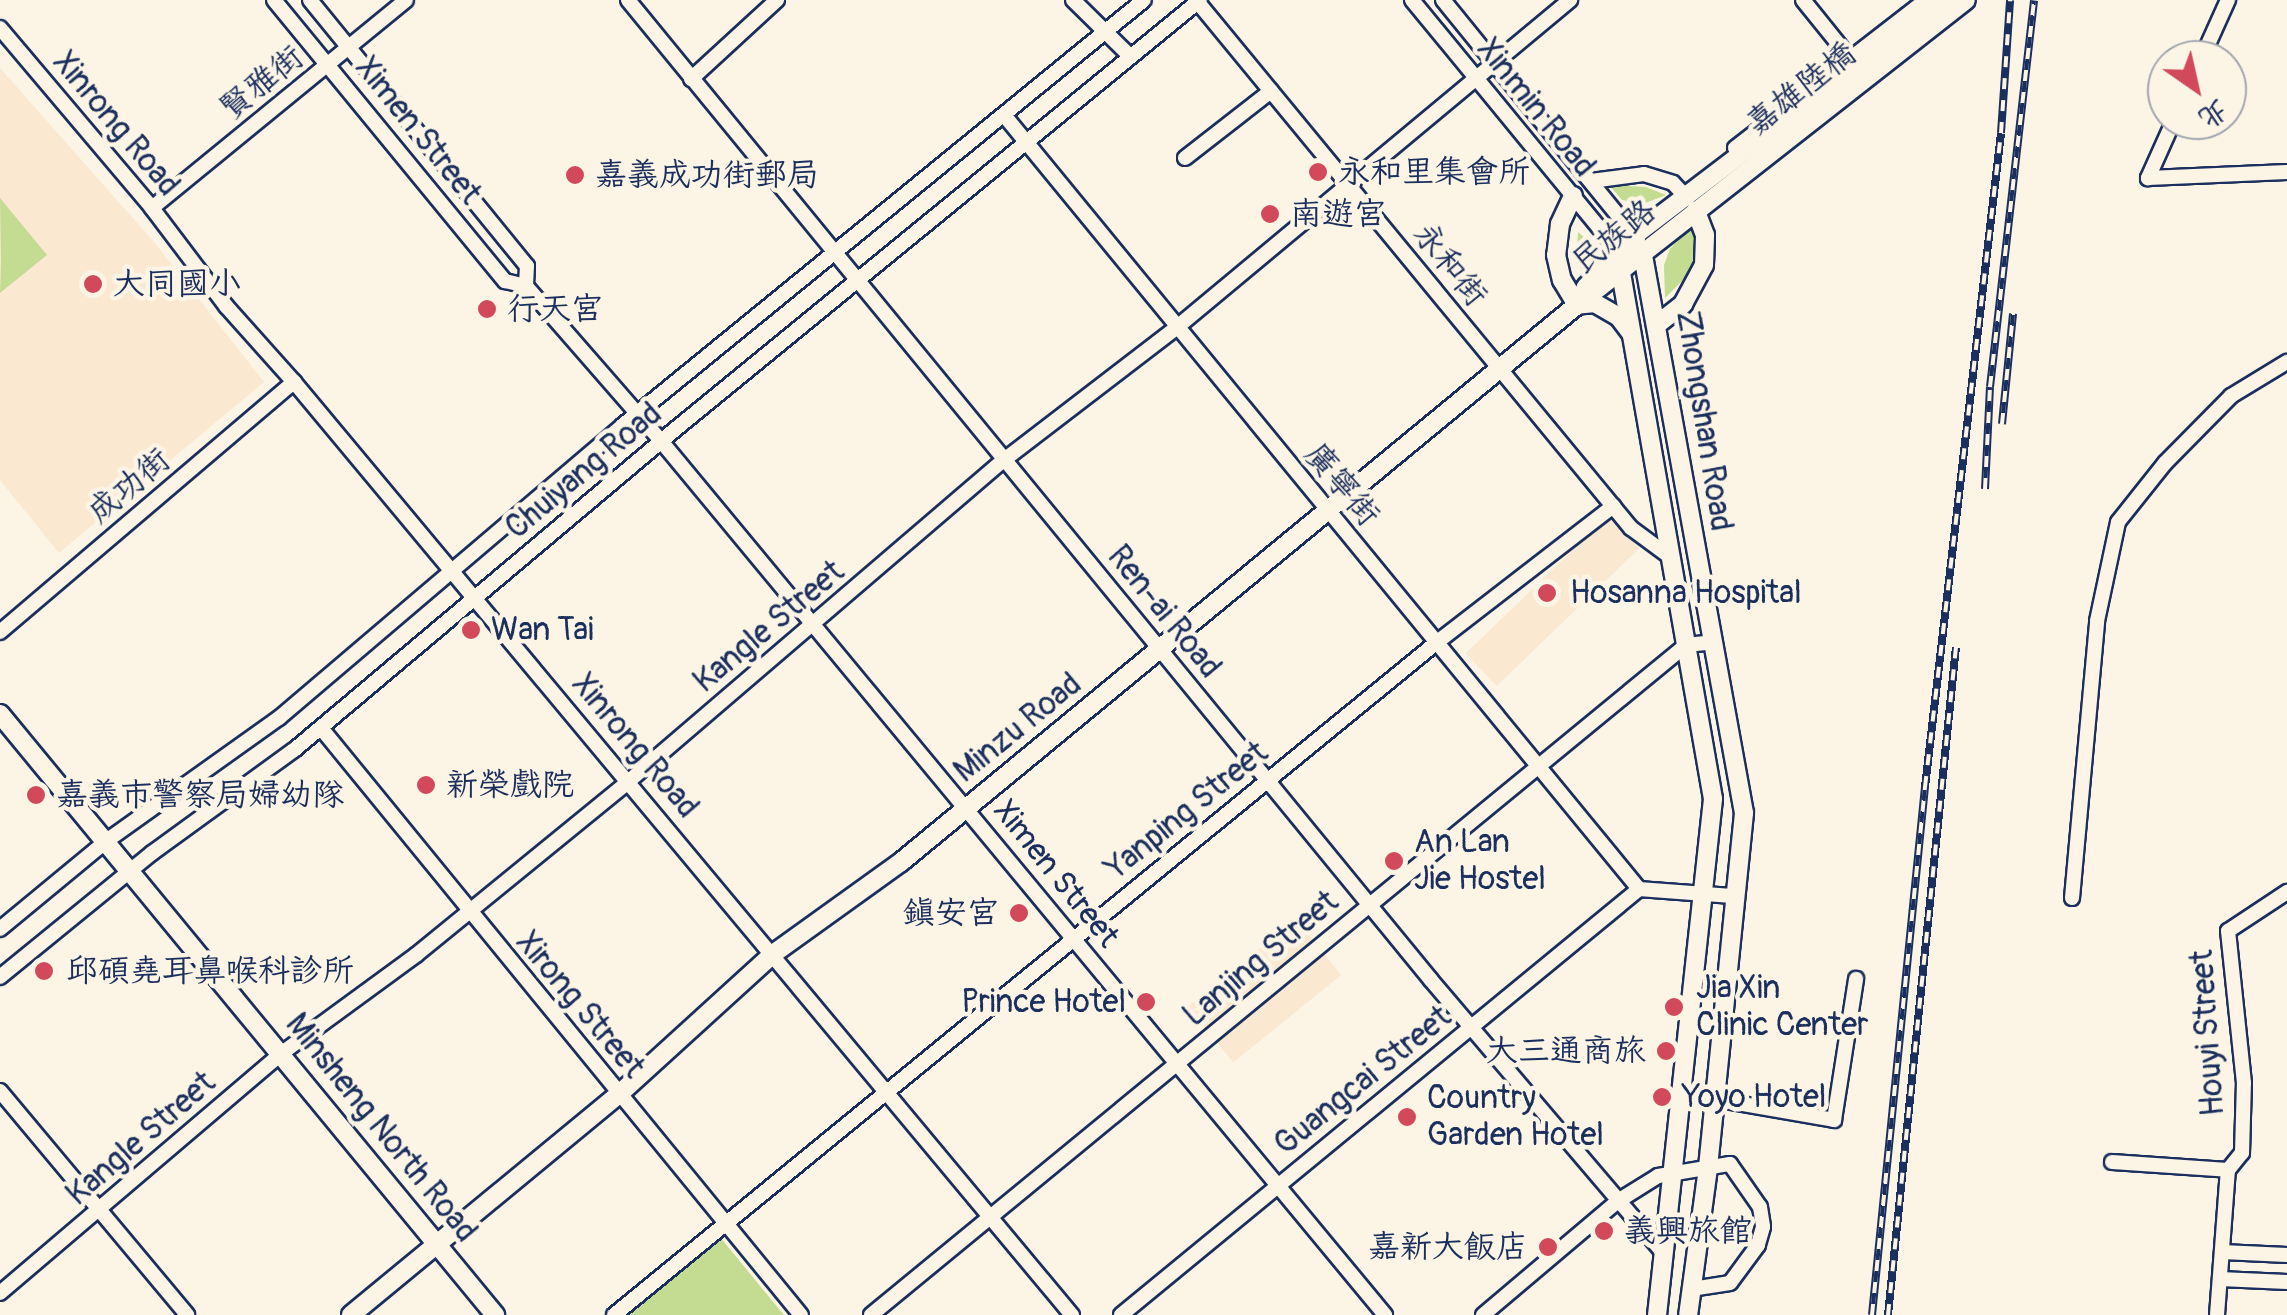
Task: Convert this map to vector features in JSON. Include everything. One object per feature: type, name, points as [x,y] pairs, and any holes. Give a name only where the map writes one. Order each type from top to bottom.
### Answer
[{"type":"main road","points":[[1713,186],[1944,0]]},
{"type":"main road","name":"嘉雄陸橋","points":[[1713,186],[1966,0]]},
{"type":"main road","name":"Minzu Road","points":[[351,1315],[618,1095],[773,954],[968,808],[1326,508],[1577,305],[1586,287],[1713,186]]},
{"type":"main road","points":[[1573,196],[1560,224],[1556,254],[1562,280],[1577,305]]},
{"type":"main road","points":[[1659,323],[1683,304],[1704,265],[1705,235],[1692,204]]},
{"type":"main road","name":"Zhongshan Road","points":[[1639,243],[1659,323],[1696,558],[1744,813],[1732,896],[1708,1168],[1688,1315]]},
{"type":"main road","name":"Zhongshan Road","points":[[1620,259],[1713,800],[1657,1315]]},
{"type":"main road","name":"民族路","points":[[1577,305],[1595,303],[1609,311],[1634,337]]},
{"type":"main road","points":[[1669,556],[1696,558]]},
{"type":"main road","name":"Minsheng North Road","points":[[0,714],[495,1315]]},
{"type":"street","name":"Ximen Street","points":[[274,0],[505,281],[526,286],[661,442],[1385,1315]]},
{"type":"street","name":"Ximen Street","points":[[310,0],[527,266],[526,286]]},
{"type":"street","name":"賢雅街","points":[[152,208],[406,0]]},
{"type":"street","name":"Ren-ai Road","points":[[628,0],[1369,904],[1664,1254]]},
{"type":"street","points":[[691,79],[777,0]]},
{"type":"street","points":[[1072,0],[1130,57]]},
{"type":"street","name":"Chuiyang Road","points":[[0,929],[104,842],[279,718],[636,415],[1144,0]]},
{"type":"street","name":"Xinmin Road","points":[[1412,0],[1620,259]]},
{"type":"street","name":"Xinmin Road","points":[[1443,0],[1639,243]]},
{"type":"street","name":"Kangle Street","points":[[0,1293],[282,1053],[468,913],[629,782],[1004,460],[1176,328],[1570,0]]},
{"type":"street","points":[[1803,0],[1845,52]]},
{"type":"street","points":[[1713,186],[1926,0]]},
{"type":"street","points":[[1713,186],[1978,0]]},
{"type":"street","points":[[2210,40],[2228,0]]},
{"type":"street","name":"Chuiyang Road","points":[[0,977],[129,871],[321,728],[661,442],[1198,1]]},
{"type":"street","name":"永和街","points":[[1198,1],[1612,506],[1631,528],[1669,556]]},
{"type":"street","name":"Xinrong Road","points":[[0,28],[152,208],[226,306],[476,598],[1072,1315]]},
{"type":"street","points":[[1185,158],[1271,91]]},
{"type":"street","name":"廣寧街","points":[[1004,115],[1639,889]]},
{"type":"street","points":[[2165,140],[2148,178],[2287,172]]},
{"type":"street","points":[[1590,181],[1644,174],[1673,183],[1692,204]]},
{"type":"street","points":[[2072,898],[2097,622],[2118,522],[2166,463],[2231,396],[2287,362]]},
{"type":"street","name":"成功街","points":[[0,632],[294,382]]},
{"type":"street","name":"Yanping Street","points":[[614,1315],[1436,643],[1612,506]]},
{"type":"street","points":[[1686,644],[1713,642]]},
{"type":"street","name":"Lanjing Street","points":[[871,1315],[1686,644]]},
{"type":"street","name":"Xirong Street","points":[[321,728],[468,913],[801,1315]]},
{"type":"street","points":[[1639,889],[1732,896]]},
{"type":"street","name":"Guangcai Street","points":[[1122,1315],[1639,889]]},
{"type":"street","name":"Houyi Street","points":[[2217,1315],[2228,1170],[2242,1153],[2244,1082],[2228,931],[2287,892]]},
{"type":"street","points":[[1714,1099],[1834,1120],[1856,978]]},
{"type":"street","points":[[0,1091],[187,1315]]},
{"type":"street","points":[[2112,1162],[2228,1170]]},
{"type":"street","points":[[1483,1315],[1618,1201],[1658,1176],[1730,1164],[1752,1190],[1763,1227],[1750,1261],[1730,1284],[1692,1289]]},
{"type":"street","points":[[2222,1252],[2287,1255]]},
{"type":"street","points":[[2220,1279],[2287,1282]]},
{"type":"shaded area","name":"大同國小","points":[[0,68],[154,242],[264,382],[59,553],[0,480]]},
{"type":"shaded area","name":"Hosanna Hospital","points":[[1608,516],[1639,548],[1497,686],[1466,654]]},
{"type":"shaded area","points":[[1296,919],[1341,975],[1233,1062],[1188,1006]]},
{"type":"green space","points":[[1609,185],[1646,187],[1666,195],[1643,204],[1622,200]]},
{"type":"green space","points":[[0,198],[47,255],[0,293],[1,262]]},
{"type":"green space","points":[[1691,227],[1699,246],[1691,272],[1665,298],[1664,265],[1670,249]]},
{"type":"green space","points":[[1578,232],[1599,250],[1598,261],[1587,278],[1576,262]]},
{"type":"green space","points":[[720,1237],[784,1315],[630,1315]]},
{"type":"railway","points":[[1872,1315],[1925,787],[2001,133],[2010,0]]},
{"type":"railway","points":[[1985,489],[1990,387],[2034,0]]},
{"type":"railway","points":[[2002,424],[2013,314]]},
{"type":"railway","points":[[1888,1315],[1956,647]]},
{"type":"place","name":"永和里集會所","points":[[1318,172]]},
{"type":"place","name":"嘉義成功街郵局","points":[[575,175]]},
{"type":"place","name":"南遊宮","points":[[1270,214]]},
{"type":"place","name":"大同國小","points":[[93,284]]},
{"type":"place","name":"行天宮","points":[[487,309]]},
{"type":"place","name":"Hosanna Hospital","points":[[1547,593]]},
{"type":"place","name":"Wan Tai","points":[[471,630]]},
{"type":"place","name":"新榮戲院","points":[[426,785]]},
{"type":"place","name":"嘉義市警察局婦幼隊","points":[[36,795]]},
{"type":"place","name":"An Lan Jie Hostel","points":[[1394,861]]},
{"type":"place","name":"鎮安宮","points":[[1019,913]]},
{"type":"place","name":"邱碩堯耳鼻喉科診所","points":[[44,971]]},
{"type":"place","name":"Prince Hotel","points":[[1146,1002]]},
{"type":"place","name":"Jia Xin Clinic Center","points":[[1674,1007]]},
{"type":"place","name":"大三通商旅","points":[[1666,1051]]},
{"type":"place","name":"Yoyo Hotel","points":[[1662,1097]]},
{"type":"place","name":"Country Garden Hotel","points":[[1407,1117]]},
{"type":"place","name":"義興旅館","points":[[1604,1231]]},
{"type":"place","name":"嘉新大飯店","points":[[1548,1247]]}]
